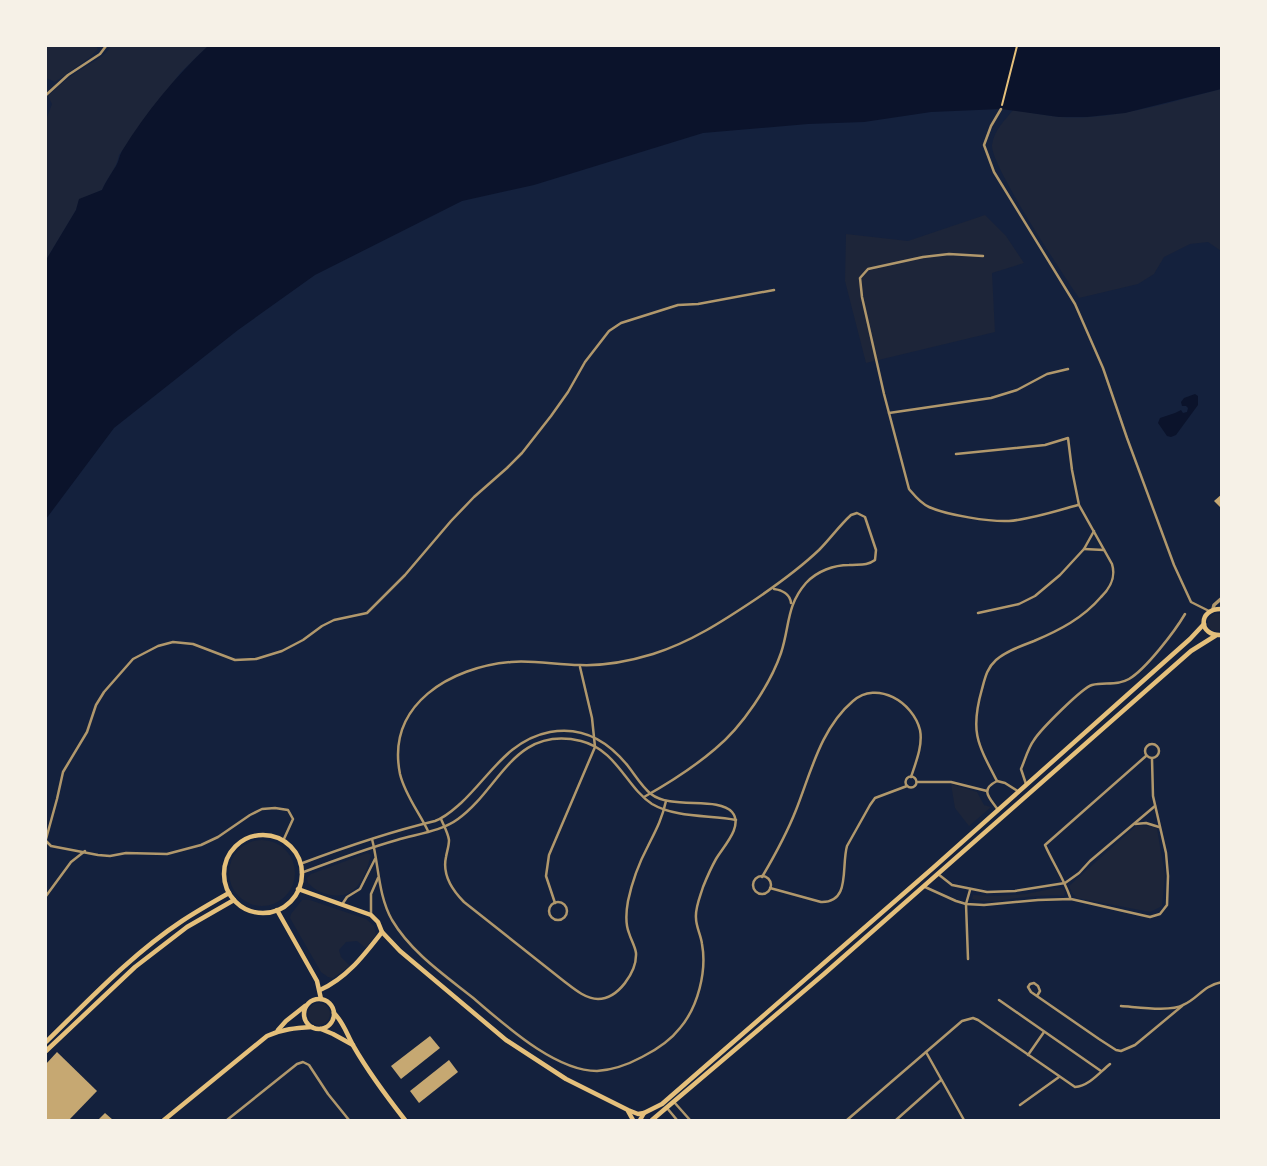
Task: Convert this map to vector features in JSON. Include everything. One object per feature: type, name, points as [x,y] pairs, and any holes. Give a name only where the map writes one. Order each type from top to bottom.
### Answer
[{"type":"main road","points":[[1218,636],[1208,632],[1204,619],[1211,610],[1222,609]]},
{"type":"main road","points":[[299,889],[371,915],[382,932],[417,965],[506,1040],[566,1079],[628,1110],[644,1113],[662,1104],[933,868],[1204,624]]},
{"type":"main road","points":[[652,1121],[1191,652],[1218,636]]},
{"type":"main road","points":[[261,835],[283,841],[300,864],[302,873],[299,889],[286,905],[277,910],[258,913],[241,906],[229,893],[225,883],[226,860],[240,842],[250,837],[261,835]]},
{"type":"main road","points":[[933,868],[938,874]]},
{"type":"main road","points":[[46,1042],[122,968],[153,942],[229,893]]},
{"type":"main road","points":[[46,1051],[135,967],[187,927],[234,900]]},
{"type":"main road","points":[[277,910],[317,981],[321,999]]},
{"type":"main road","points":[[320,990],[334,983],[349,970],[382,932]]},
{"type":"main road","points":[[277,1031],[313,1000],[321,999],[331,1004],[377,1084],[405,1121]]},
{"type":"main road","points":[[306,1005],[305,1020],[312,1027]]},
{"type":"main road","points":[[320,1029],[330,1024],[334,1013]]},
{"type":"main road","points":[[164,1121],[267,1036],[277,1031],[312,1027],[353,1045]]},
{"type":"main road","points":[[628,1110],[633,1121]]},
{"type":"main road","points":[[640,1121],[644,1113]]},
{"type":"street","points":[[46,95],[68,75],[100,54],[106,46]]},
{"type":"street","points":[[1001,109],[984,145],[994,172],[1074,304],[1103,368],[1174,565],[1191,602],[1211,610],[1222,598]]},
{"type":"street","points":[[983,256],[949,254],[923,257],[868,269],[860,278],[862,297],[909,489],[918,500],[929,507],[969,517],[1008,521],[1079,505]]},
{"type":"street","points":[[283,841],[293,819],[288,810],[275,808],[262,809],[250,815],[201,845],[167,854],[126,853],[110,856],[51,846],[46,840],[63,772],[87,732],[96,705],[104,692],[133,659],[158,646],[173,642],[193,644],[235,660],[256,659],[282,652],[334,620],[367,613],[405,575],[466,505],[522,453],[551,416],[585,362],[609,331],[621,323],[678,305],[774,290]]},
{"type":"street","points":[[889,413],[992,398],[1017,390],[1047,373],[1068,369]]},
{"type":"street","points":[[956,454],[1045,445],[1068,438],[1079,505],[1114,572],[1113,582],[1090,609],[1065,626],[1002,655],[989,667],[976,714],[978,741],[997,780],[1019,792]]},
{"type":"street","points":[[428,831],[405,790],[398,761],[399,740],[404,724],[421,699],[453,676],[477,667],[522,662],[580,665],[624,661],[687,642],[789,577],[820,550],[850,515],[857,513],[865,517],[876,550],[875,560],[870,564],[840,565],[815,575],[803,587],[791,606]]},
{"type":"street","points":[[978,613],[1019,604],[1035,596],[1060,575],[1084,549],[1094,531]]},
{"type":"street","points":[[1084,549],[1104,551]]},
{"type":"street","points":[[644,797],[716,749],[748,712],[767,683],[785,639],[792,601],[779,589],[771,589]]},
{"type":"street","points":[[1027,785],[1021,769],[1032,742],[1046,725],[1090,685],[1116,684],[1129,679],[1143,667],[1185,614]]},
{"type":"street","points":[[555,903],[546,876],[549,855],[595,747],[580,665]]},
{"type":"street","points":[[770,888],[764,894],[758,893],[754,889],[754,881],[761,877],[783,839],[827,733],[859,696],[875,692],[892,696],[909,708],[916,720],[920,731],[919,752],[911,777],[906,780],[907,786]]},
{"type":"street","points":[[300,864],[349,846],[372,839],[425,824],[441,819],[466,798],[509,751],[528,739],[564,730],[579,732],[603,742],[622,758],[651,794],[666,801],[725,807],[734,813],[736,820],[732,834],[708,874],[699,899],[696,920],[703,945],[703,960],[699,989],[687,1018],[673,1036],[654,1051],[615,1068],[597,1071],[578,1068],[540,1050],[419,954],[395,925],[386,907],[372,839]]},
{"type":"street","points":[[302,873],[374,847],[444,827],[461,817],[508,763],[527,748],[543,742],[565,739],[578,740],[595,747],[620,767],[644,797],[664,809],[736,820]]},
{"type":"street","points":[[1150,744],[1155,745],[1159,754],[1152,759],[1146,756],[1144,751],[1150,744]]},
{"type":"street","points":[[1071,899],[1045,845],[1146,756]]},
{"type":"street","points":[[924,886],[966,904],[1071,899],[1150,916],[1160,914],[1167,905],[1168,876],[1166,853],[1155,806],[1152,759]]},
{"type":"street","points":[[911,777],[917,782]]},
{"type":"street","points":[[997,780],[987,791],[998,810]]},
{"type":"street","points":[[917,782],[951,782],[987,791]]},
{"type":"street","points":[[770,888],[821,902],[835,900],[842,889],[846,846],[870,805],[876,798],[907,786],[913,788],[917,782]]},
{"type":"street","points":[[441,819],[449,842],[446,872],[455,892],[578,992],[598,999],[607,997],[623,985],[635,966],[636,954],[629,934],[626,911],[637,871],[659,826],[666,801]]},
{"type":"street","points":[[938,874],[952,885],[987,892],[1015,891],[1065,883],[1155,806]]},
{"type":"street","points":[[1134,824],[1159,827]]},
{"type":"street","points":[[46,896],[71,862],[85,851]]},
{"type":"street","points":[[341,905],[347,897],[360,889],[375,859]]},
{"type":"street","points":[[371,915],[371,894],[378,877]]},
{"type":"street","points":[[761,877],[769,880],[770,888]]},
{"type":"street","points":[[968,959],[966,904],[970,890]]},
{"type":"street","points":[[559,902],[566,907],[567,915],[561,920],[553,919],[549,912],[555,903],[559,902]]},
{"type":"street","points":[[1037,996],[1099,1040],[1121,1051],[1135,1045],[1211,984],[1222,982]]},
{"type":"street","points":[[999,1000],[1101,1071]]},
{"type":"street","points":[[1121,1006],[1167,1009],[1182,1006]]},
{"type":"street","points":[[847,1121],[962,1021],[972,1018],[1075,1087],[1088,1083],[1110,1064]]},
{"type":"street","points":[[1028,1055],[1044,1031]]},
{"type":"street","points":[[926,1052],[964,1121]]},
{"type":"street","points":[[227,1121],[296,1064],[303,1062],[313,1069],[349,1121]]},
{"type":"street","points":[[1020,1105],[1059,1077]]},
{"type":"street","points":[[895,1121],[941,1080]]},
{"type":"street","points":[[674,1102],[690,1121]]},
{"type":"street","points":[[667,1108],[677,1121]]},
{"type":"path","points":[[1001,109],[1017,46]]},
{"type":"shaded area","points":[[46,46],[96,46],[98,49],[55,82],[46,78]]},
{"type":"shaded area","points":[[111,46],[208,46],[181,72],[119,155],[102,190],[79,200],[76,210],[46,260],[46,120],[52,104],[48,96],[71,76],[101,57]]},
{"type":"shaded area","points":[[208,46],[1221,46],[1221,89],[1125,113],[1087,117],[1059,117],[1001,109],[931,112],[864,122],[703,133],[534,185],[462,201],[315,275],[238,330],[114,428],[46,519],[46,260],[76,210],[79,199],[102,190],[122,151],[151,109]]},
{"type":"shaded area","points":[[1221,89],[1221,251],[1208,242],[1190,244],[1164,257],[1154,274],[1138,284],[1079,298],[1029,221],[1003,174],[992,145],[1000,126],[1014,109],[1061,117],[1106,115],[1156,106]]},
{"type":"shaded area","points":[[985,215],[1006,236],[1024,263],[992,273],[995,332],[866,363],[845,281],[846,234],[908,241]]},
{"type":"shaded area","points":[[1195,394],[1198,396],[1198,405],[1176,435],[1167,436],[1158,423],[1160,418],[1181,410],[1183,413],[1187,412],[1188,408],[1182,406],[1181,402]]},
{"type":"shaded area","points":[[1215,613],[1221,614],[1221,631],[1217,632],[1211,630],[1208,625],[1208,619]]},
{"type":"shaded area","points":[[951,784],[977,792],[984,805],[991,807],[969,826],[955,808]]},
{"type":"shaded area","points":[[1136,826],[1157,829],[1165,875],[1162,906],[1150,912],[1077,898],[1069,886]]},
{"type":"shaded area","points":[[268,840],[286,849],[293,860],[293,886],[286,897],[275,904],[256,906],[238,897],[231,886],[229,867],[238,849],[249,842]]},
{"type":"shaded area","points":[[367,853],[371,855],[362,880],[345,895],[327,894],[308,883],[307,878],[311,874]]},
{"type":"shaded area","points":[[1062,888],[1065,891],[1064,896],[989,901],[972,899],[973,895],[1026,894]]},
{"type":"shaded area","points":[[302,900],[310,900],[366,919],[374,926],[376,935],[366,948],[357,941],[346,942],[339,950],[341,957],[350,966],[333,978],[321,972],[290,918]]},
{"type":"shaded area","points":[[315,1003],[323,1003],[330,1010],[330,1018],[323,1025],[315,1025],[308,1018],[308,1010]]},
{"type":"building","points":[[1222,494],[1222,509],[1214,501]]},
{"type":"building","points":[[430,1036],[440,1048],[401,1079],[391,1066]]},
{"type":"building","points":[[57,1052],[97,1091],[69,1120],[46,1120],[46,1064]]},
{"type":"building","points":[[449,1060],[458,1072],[419,1103],[410,1091]]},
{"type":"building","points":[[105,1113],[113,1120],[98,1120]]}]
